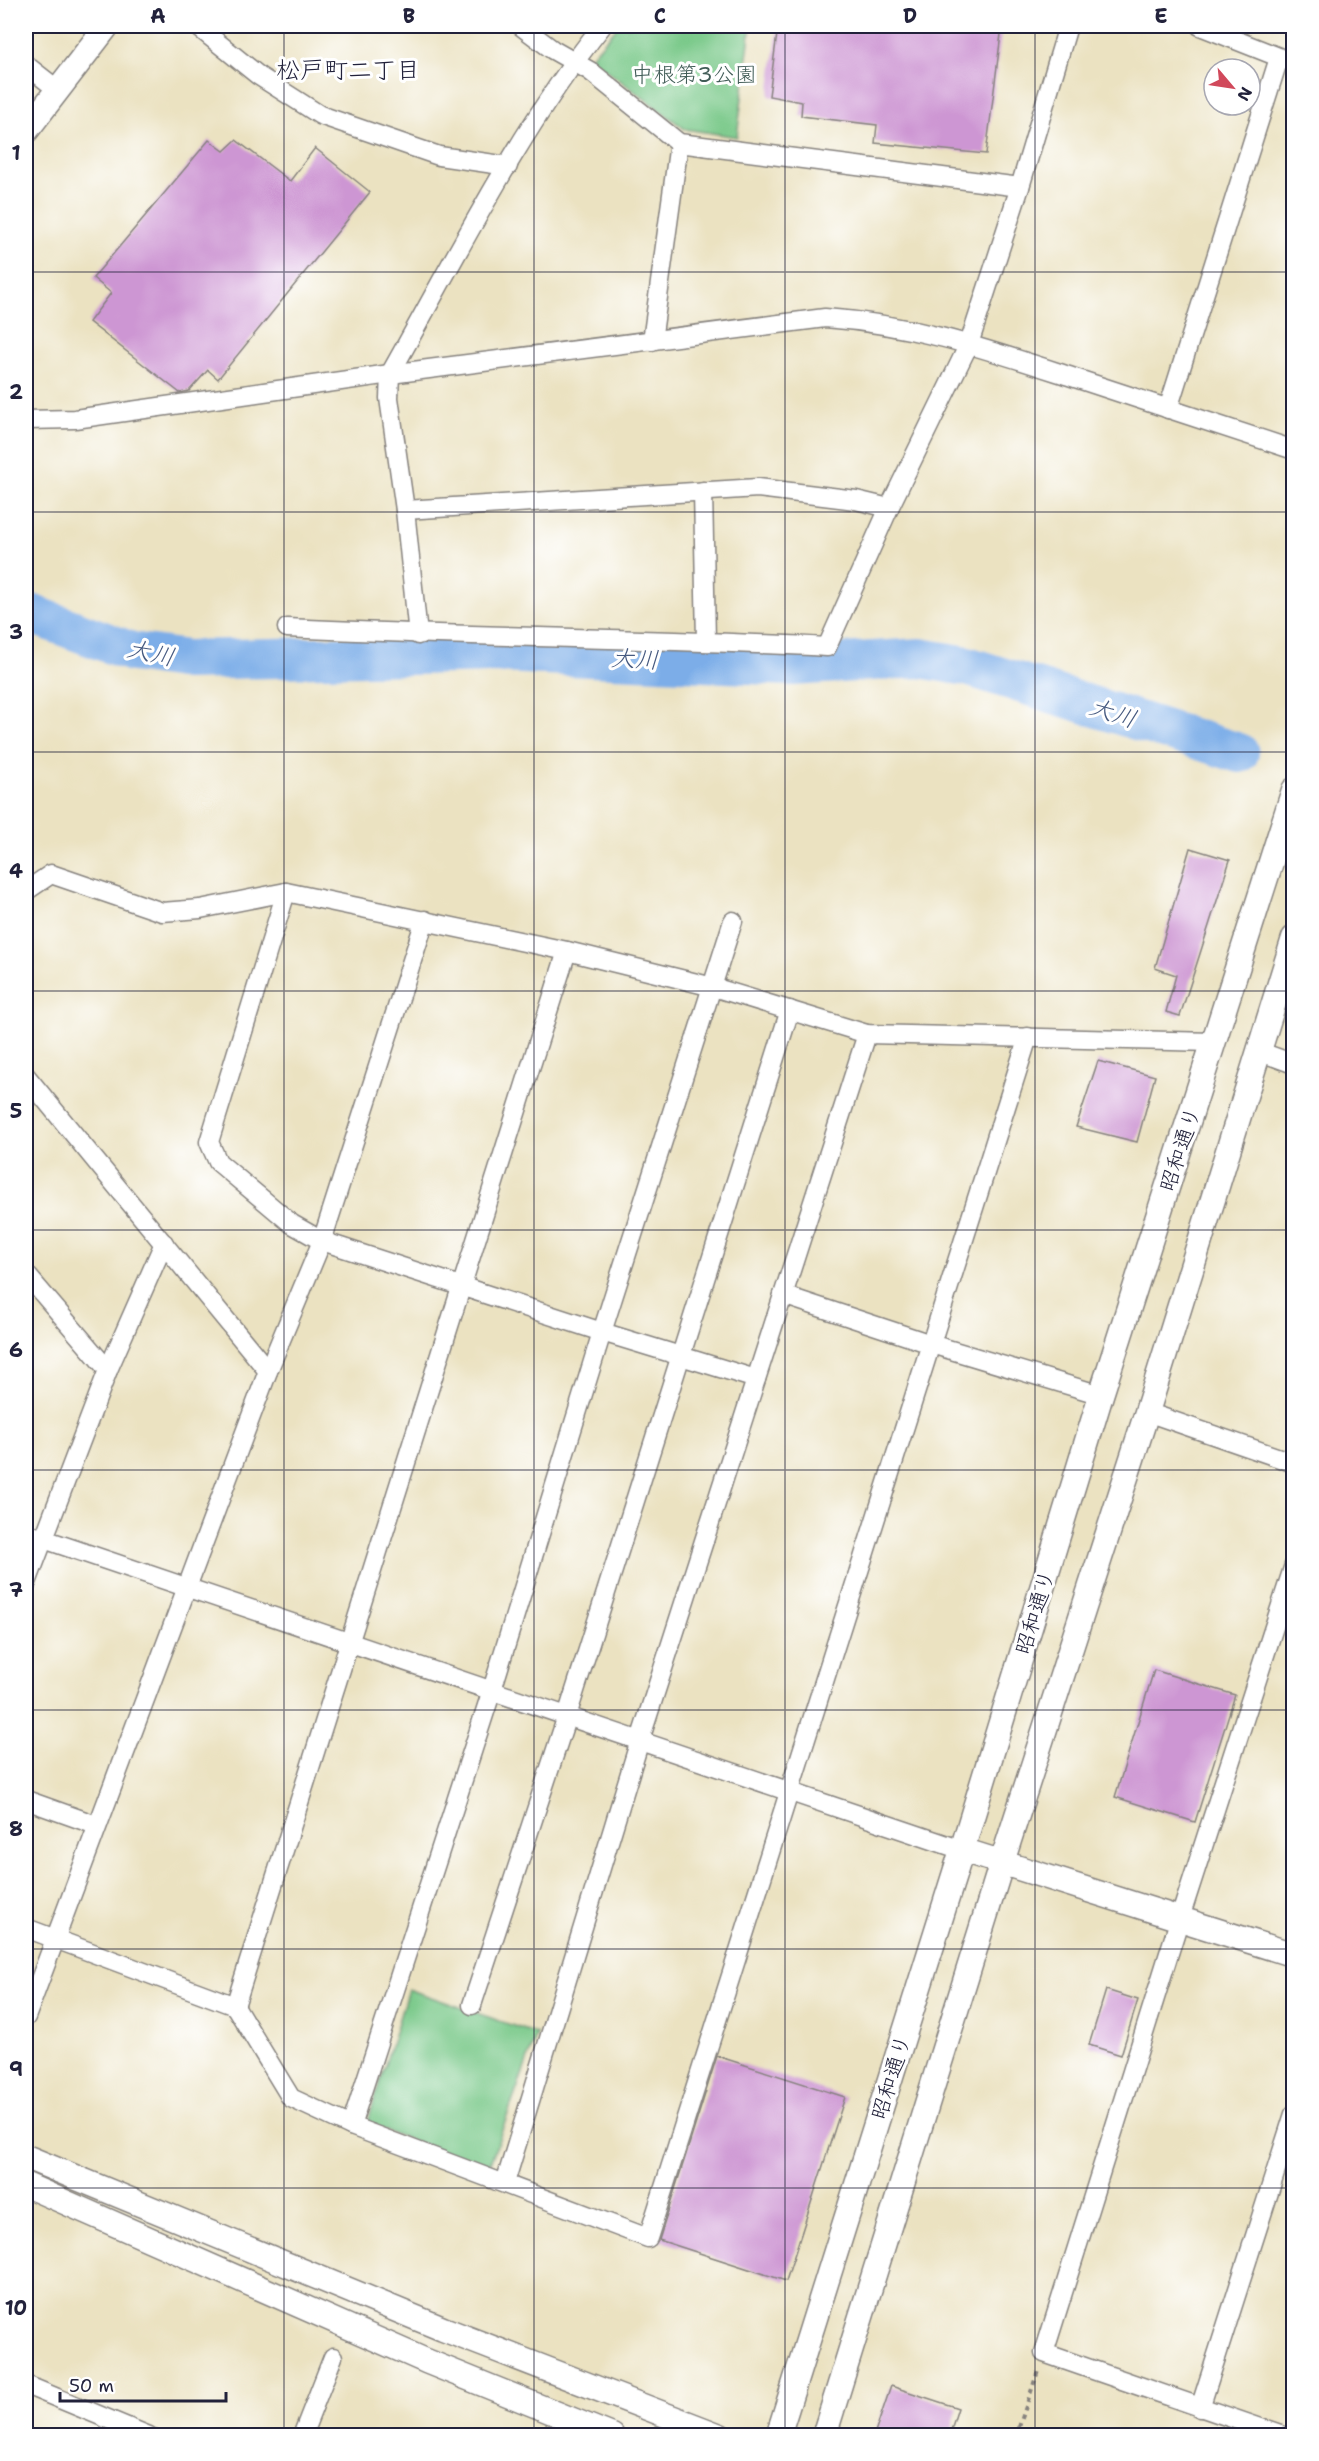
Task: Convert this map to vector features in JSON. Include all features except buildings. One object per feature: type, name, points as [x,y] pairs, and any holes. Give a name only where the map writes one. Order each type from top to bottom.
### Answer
[{"type":"street","points":[[26,131],[107,26]]},
{"type":"street","points":[[197,26],[260,76],[320,115],[439,156],[508,166]]},
{"type":"street","points":[[521,26],[573,63],[590,71],[679,143],[1020,188]]},
{"type":"street","points":[[418,635],[405,510],[389,398],[390,374],[508,166],[573,63],[602,26]]},
{"type":"street","points":[[287,628],[418,635],[706,641],[827,647],[889,508],[969,344],[1020,188],[1068,26]]},
{"type":"street","points":[[1168,409],[1286,60],[1200,26]]},
{"type":"street","points":[[26,65],[58,90]]},
{"type":"street","points":[[652,340],[679,143]]},
{"type":"street","points":[[26,420],[75,419],[390,374],[825,318],[909,328],[969,344],[1293,450]]},
{"type":"street","points":[[405,510],[759,488],[856,500],[889,508]]},
{"type":"street","points":[[703,490],[706,641]]},
{"type":"street","name":"昭和通り","points":[[778,2436],[962,1850],[1101,1395],[1293,790]]},
{"type":"street","points":[[26,891],[51,874],[162,912],[200,909],[286,892],[567,951],[713,987],[867,1034],[1214,1042]]},
{"type":"street","points":[[286,892],[209,1142],[218,1162],[292,1224],[322,1241],[602,1332],[756,1379]]},
{"type":"street","points":[[26,2017],[185,1588],[268,1371],[322,1241],[425,920]]},
{"type":"street","points":[[351,2126],[492,1690],[602,1332],[733,921]]},
{"type":"street","name":"昭和通り","points":[[824,2436],[1002,1862],[1147,1412],[1293,938]]},
{"type":"street","points":[[235,2006],[567,951]]},
{"type":"street","points":[[472,2005],[567,1716],[790,1010]]},
{"type":"street","points":[[505,2183],[640,1740],[867,1034]]},
{"type":"street","points":[[26,1928],[235,2006],[291,2098],[351,2126],[648,2238],[1028,1036]]},
{"type":"street","points":[[1258,1051],[1293,1064]]},
{"type":"street","points":[[26,1076],[268,1371]]},
{"type":"street","points":[[26,1585],[108,1370],[164,1243]]},
{"type":"street","points":[[26,1274],[108,1370]]},
{"type":"street","points":[[783,1295],[931,1344],[1101,1395]]},
{"type":"street","points":[[1147,1412],[1293,1463]]},
{"type":"street","points":[[26,1533],[962,1850],[1293,1955]]},
{"type":"street","points":[[1284,2436],[1044,2353],[1293,1565]]},
{"type":"street","points":[[26,1800],[96,1825]]},
{"type":"street","points":[[1200,2408],[1293,2114]]},
{"type":"street","points":[[26,2157],[443,2330],[720,2436]]},
{"type":"street","points":[[26,2185],[426,2361],[612,2436]]},
{"type":"street","points":[[302,2436],[333,2357]]},
{"type":"street","points":[[26,2385],[148,2436]]},
{"type":"path","points":[[1016,2436],[1044,2353]]},
{"type":"green space","name":"中根第3公園","points":[[618,26],[751,26],[737,137],[685,129],[590,58]]},
{"type":"green space","points":[[408,1989],[537,2034],[488,2169],[367,2124]]},
{"type":"waterway","name":"大川","points":[[26,612],[132,652],[187,660],[499,653],[792,666],[920,658],[967,666],[1239,753]]},
{"type":"district","name":"松戸町二丁目","points":[[348,70]]}]
